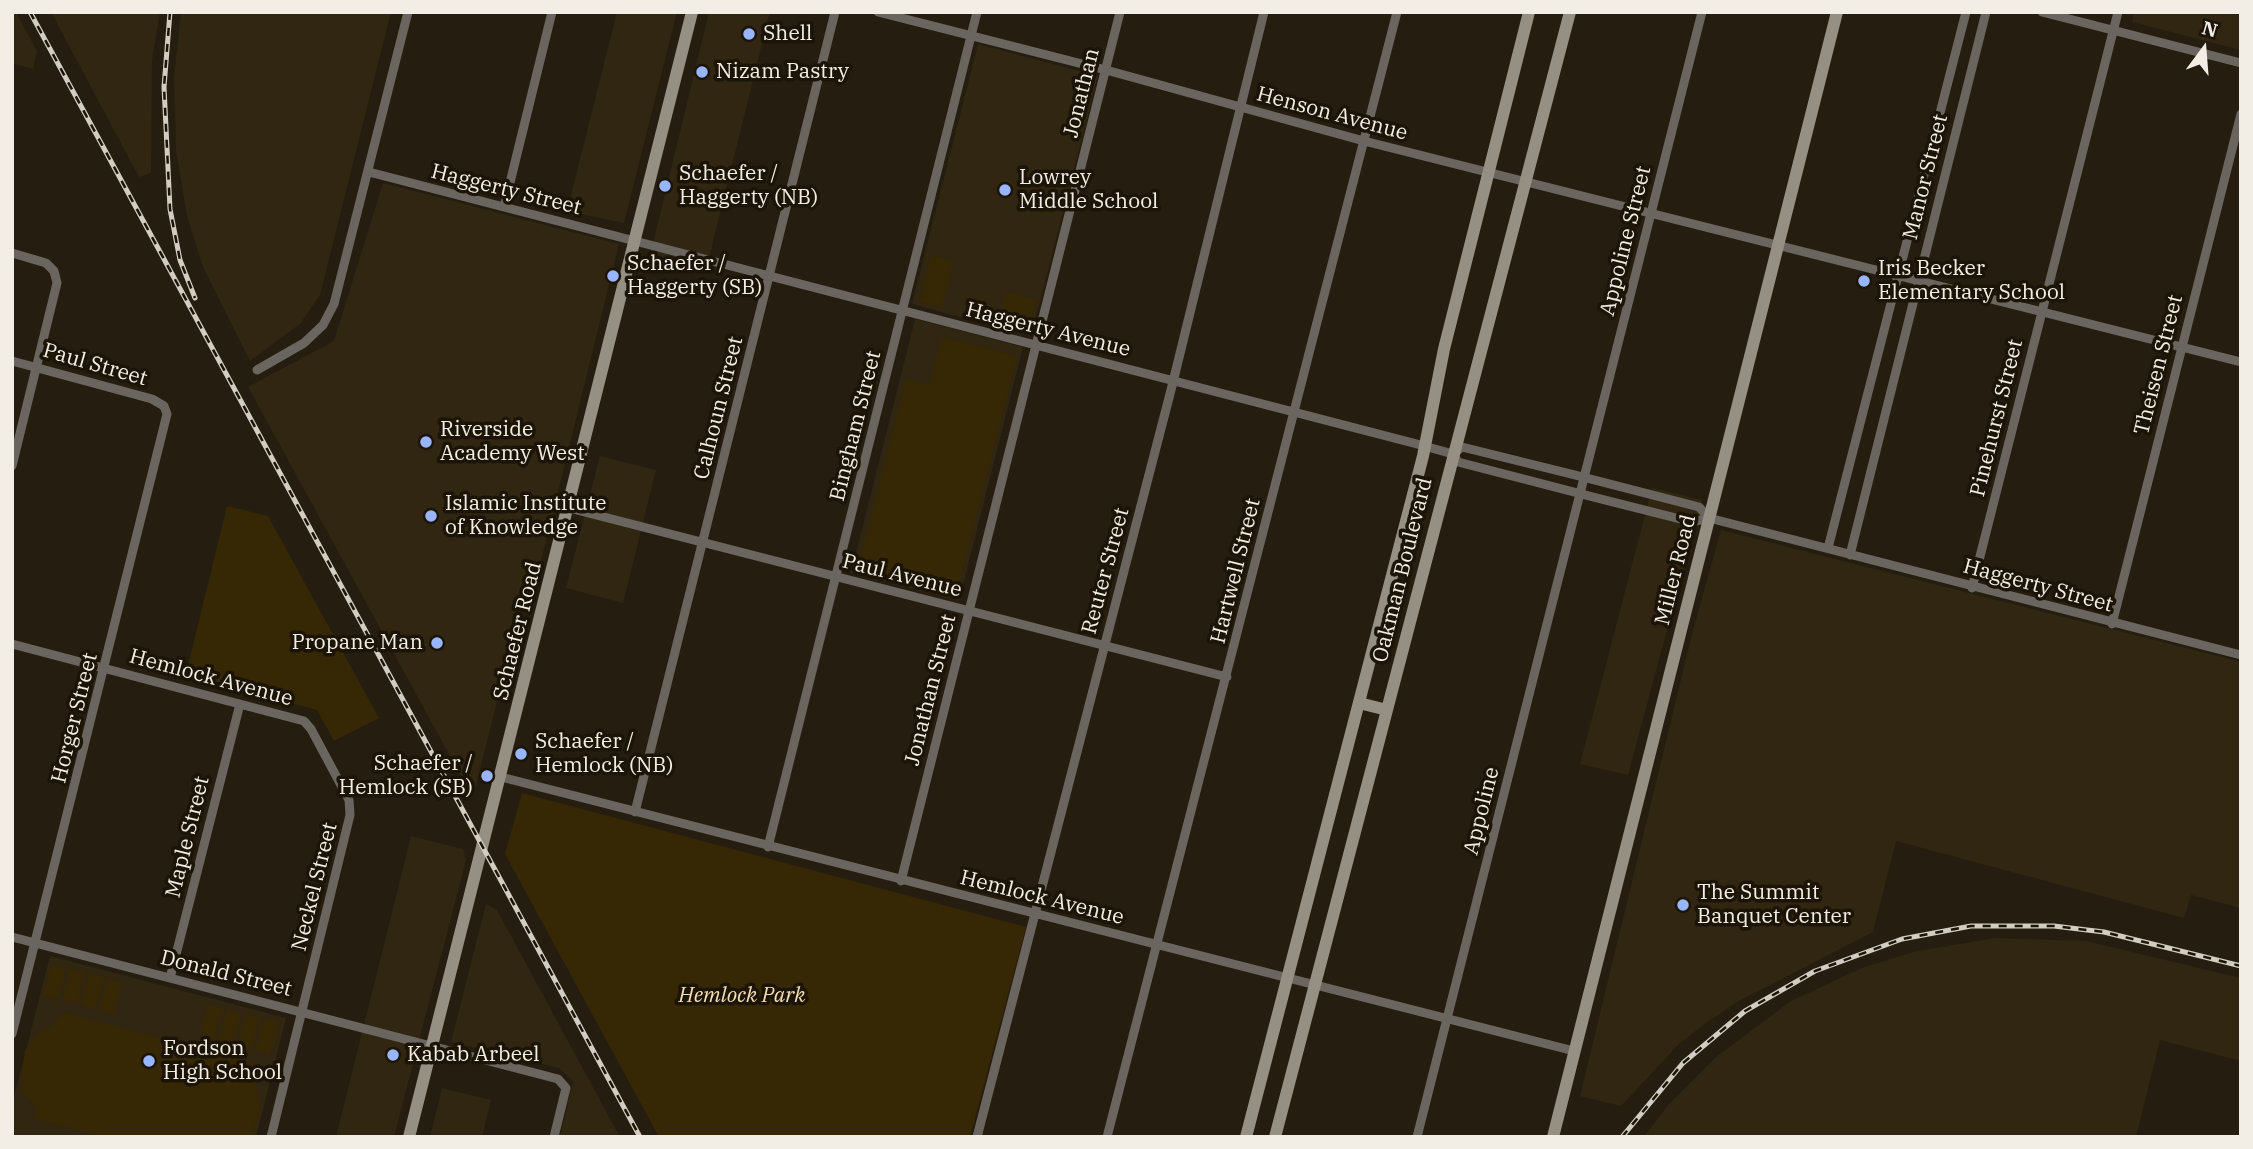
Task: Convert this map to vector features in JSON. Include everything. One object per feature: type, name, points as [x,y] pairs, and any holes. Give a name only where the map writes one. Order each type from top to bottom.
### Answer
[{"type":"street","points":[[257,370],[304,344],[326,318],[339,292],[408,12]]},
{"type":"street","points":[[504,207],[552,12]]},
{"type":"street","name":"Schaefer Road","points":[[409,1137],[502,777],[692,12]]},
{"type":"street","name":"Calhoun Street","points":[[635,812],[835,12]]},
{"type":"street","name":"Henson Avenue","points":[[878,12],[1105,70],[1364,141],[1899,275]]},
{"type":"street","name":"Bingham Street","points":[[768,847],[977,12]]},
{"type":"street","name":"Jonathan","points":[[1038,345],[1119,12]]},
{"type":"street","name":"Reuter Street","points":[[977,1137],[1173,380],[1264,12]]},
{"type":"street","name":"Hartwell Street","points":[[1107,1137],[1396,12]]},
{"type":"street","name":"Oakman Boulevard","points":[[1246,1137],[1425,447],[1444,349],[1529,12]]},
{"type":"street","name":"Oakman Boulevard","points":[[1275,1137],[1570,12]]},
{"type":"street","name":"Appoline Street","points":[[1580,493],[1702,12]]},
{"type":"street","name":"Miller Road","points":[[1553,1137],[1837,12]]},
{"type":"street","name":"Manor Street","points":[[1828,548],[1966,12]]},
{"type":"street","name":"Manor Street","points":[[1850,555],[1986,12]]},
{"type":"street","points":[[2042,12],[2241,63]]},
{"type":"street","name":"Pinehurst Street","points":[[1972,587],[2118,12]]},
{"type":"street","name":"Theisen Street","points":[[2112,624],[2241,114]]},
{"type":"street","name":"Haggerty Street","points":[[369,172],[635,241]]},
{"type":"street","name":"Haggerty Avenue","points":[[635,241],[1453,454],[1458,462],[1520,478],[1692,522],[1709,518],[1828,548]]},
{"type":"street","points":[[12,253],[46,263],[56,275],[56,288],[12,466]]},
{"type":"street","points":[[1899,275],[2241,362]]},
{"type":"street","name":"Jonathan Street","points":[[901,881],[1038,345]]},
{"type":"street","name":"Paul Street","points":[[12,360],[128,391],[159,402],[166,409]]},
{"type":"street","name":"Horger Street","points":[[12,1034],[166,424],[166,409]]},
{"type":"street","name":"Haggerty Avenue","points":[[1453,454],[1462,447],[1699,507],[1709,518]]},
{"type":"street","points":[[1520,478],[1524,463]]},
{"type":"street","name":"Appoline","points":[[1417,1137],[1580,493]]},
{"type":"street","points":[[1649,511],[1654,496]]},
{"type":"street","name":"Paul Avenue","points":[[569,508],[1227,677]]},
{"type":"street","name":"Haggerty Street","points":[[1828,548],[2112,624],[2241,655]]},
{"type":"street","name":"Hemlock Avenue","points":[[12,644],[304,722],[333,770]]},
{"type":"street","points":[[1359,703],[1387,710]]},
{"type":"street","name":"Maple Street","points":[[170,978],[240,704]]},
{"type":"street","name":"Neckel Street","points":[[271,1137],[350,815],[349,800],[333,770]]},
{"type":"street","name":"Hemlock Avenue","points":[[502,777],[1574,1051]]},
{"type":"street","name":"Donald Street","points":[[12,937],[558,1079],[565,1085],[554,1137]]},
{"type":"shaded area","points":[[12,12],[16,12],[37,51],[33,69],[12,63]]},
{"type":"shaded area","points":[[51,12],[160,12],[152,60],[151,173],[139,177]]},
{"type":"shaded area","points":[[181,12],[391,12],[320,295],[300,324],[250,361],[203,267],[187,216],[176,150],[174,78]]},
{"type":"shaded area","points":[[617,12],[677,12],[624,223],[567,211]]},
{"type":"shaded area","points":[[709,12],[770,12],[706,270],[650,256]]},
{"type":"shaded area","points":[[2134,12],[2241,12],[2241,50],[2132,22]]},
{"type":"shaded area","name":"Lowrey Middle School","points":[[978,44],[1098,76],[1031,336],[912,304]]},
{"type":"shaded area","points":[[383,183],[619,244],[539,569],[531,567],[475,789],[467,787],[248,387],[334,341]]},
{"type":"shaded area","points":[[915,319],[1023,347],[959,601],[851,573]]},
{"type":"shaded area","points":[[600,456],[656,470],[623,603],[566,588]]},
{"type":"shaded area","points":[[1652,488],[1702,500],[1628,775],[1580,764]]},
{"type":"shaded area","points":[[1721,530],[2241,662],[2241,908],[2191,895],[2184,918],[1896,841],[1873,932],[1739,1001],[1706,1023],[1679,1044],[1621,1106],[1580,1096],[1692,634]]},
{"type":"shaded area","points":[[411,836],[463,849],[466,860],[394,1137],[336,1137]]},
{"type":"shaded area","points":[[486,904],[497,910],[620,1137],[560,1137],[573,1081],[559,1068],[451,1042]]},
{"type":"shaded area","points":[[1995,938],[2086,941],[2241,978],[2241,1061],[2160,1040],[2136,1137],[1644,1137],[1668,1105],[1716,1057],[1791,1001],[1862,968],[1913,952]]},
{"type":"shaded area","name":"Fordson High School","points":[[50,956],[286,1018],[256,1137],[12,1137],[12,1105]]},
{"type":"shaded area","points":[[442,1088],[491,1100],[482,1137],[430,1137]]},
{"type":"green space","points":[[931,255],[953,261],[942,308],[920,302]]},
{"type":"green space","points":[[1006,292],[1036,299],[1029,330],[998,322]]},
{"type":"green space","points":[[942,337],[1017,356],[956,595],[858,569],[906,379],[929,385]]},
{"type":"green space","points":[[227,506],[268,516],[379,718],[334,741],[317,710],[186,674]]},
{"type":"green space","name":"Hemlock Park","points":[[522,793],[1026,927],[970,1137],[659,1137],[505,854]]},
{"type":"green space","points":[[51,964],[66,967],[58,999],[43,995]]},
{"type":"green space","points":[[70,969],[85,972],[77,1004],[62,1000]]},
{"type":"green space","points":[[89,973],[104,977],[95,1009],[81,1005]]},
{"type":"green space","points":[[107,978],[122,982],[114,1014],[99,1010]]},
{"type":"green space","points":[[208,1004],[223,1008],[214,1039],[200,1035]]},
{"type":"green space","points":[[227,1009],[241,1013],[233,1044],[218,1040]]},
{"type":"green space","points":[[62,1012],[253,1063],[251,1072],[247,1072],[256,1083],[260,1112],[251,1137],[105,1137],[34,1119],[37,1110],[24,1094],[21,1078],[25,1051],[37,1034],[59,1020]]},
{"type":"green space","points":[[245,1014],[260,1018],[252,1049],[237,1045]]},
{"type":"green space","points":[[264,1018],[279,1022],[270,1054],[256,1050]]},
{"type":"railway","points":[[30,12],[640,1137]]},
{"type":"railway","points":[[170,12],[164,87],[170,209],[180,260],[195,298]]},
{"type":"railway","points":[[1622,1137],[1683,1063],[1745,1011],[1815,971],[1902,939],[1971,926],[2054,926],[2104,932],[2241,966]]},
{"type":"place","name":"Shell","points":[[749,34]]},
{"type":"place","name":"Nizam Pastry","points":[[702,72]]},
{"type":"place","name":"Schaefer / Haggerty (NB)","points":[[665,186]]},
{"type":"place","name":"Lowrey Middle School","points":[[1005,190]]},
{"type":"place","name":"Schaefer / Haggerty (SB)","points":[[613,276]]},
{"type":"place","name":"Iris Becker Elementary School","points":[[1864,281]]},
{"type":"place","name":"Riverside Academy West","points":[[426,442]]},
{"type":"place","name":"Islamic Institute of Knowledge","points":[[431,516]]},
{"type":"place","name":"Propane Man","points":[[437,643]]},
{"type":"place","name":"Schaefer / Hemlock (NB)","points":[[521,754]]},
{"type":"place","name":"Schaefer / Hemlock (SB)","points":[[487,776]]},
{"type":"place","name":"The Summit Banquet Center","points":[[1683,905]]},
{"type":"place","name":"Kabab Arbeel","points":[[393,1055]]},
{"type":"place","name":"Fordson High School","points":[[149,1061]]}]
